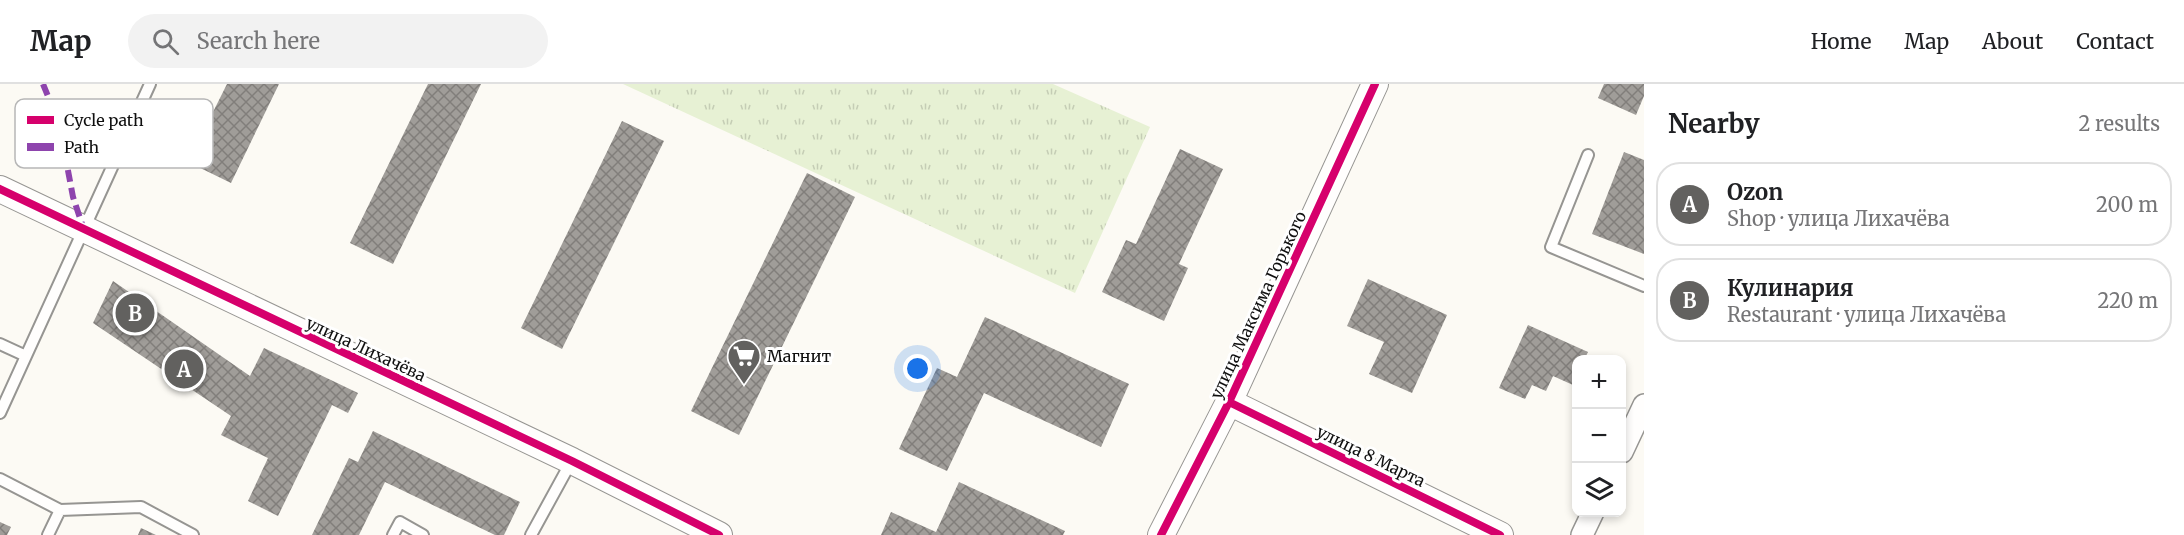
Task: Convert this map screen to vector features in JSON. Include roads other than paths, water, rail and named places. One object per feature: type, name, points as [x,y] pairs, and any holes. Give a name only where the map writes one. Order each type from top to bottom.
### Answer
[{"type":"street","name":"улица Максима Горького","points":[[1161,535],[1229,402],[1375,84]]},
{"type":"street","name":"улица Лихачёва","points":[[0,189],[572,461],[719,535]]},
{"type":"street","name":"улица 8 Марта","points":[[1229,402],[1500,535]]},
{"type":"street","points":[[1626,443],[1644,405]]},
{"type":"street","points":[[1582,535],[1591,517]]},
{"type":"lane","points":[[143,99],[150,84]]},
{"type":"lane","points":[[1588,155],[1551,247],[1644,286]]},
{"type":"lane","points":[[0,412],[112,168]]},
{"type":"lane","points":[[0,344],[26,356]]},
{"type":"lane","points":[[531,535],[572,461]]},
{"type":"lane","points":[[0,479],[60,510],[141,507],[193,535]]},
{"type":"lane","points":[[48,535],[60,510]]},
{"type":"lane","points":[[393,535],[400,522],[423,535]]},
{"type":"place","name":"Кулинария","points":[[135,313]]},
{"type":"place","name":"Ozon","points":[[184,369]]},
{"type":"place","name":"Магнит","points":[[744,385]]}]
